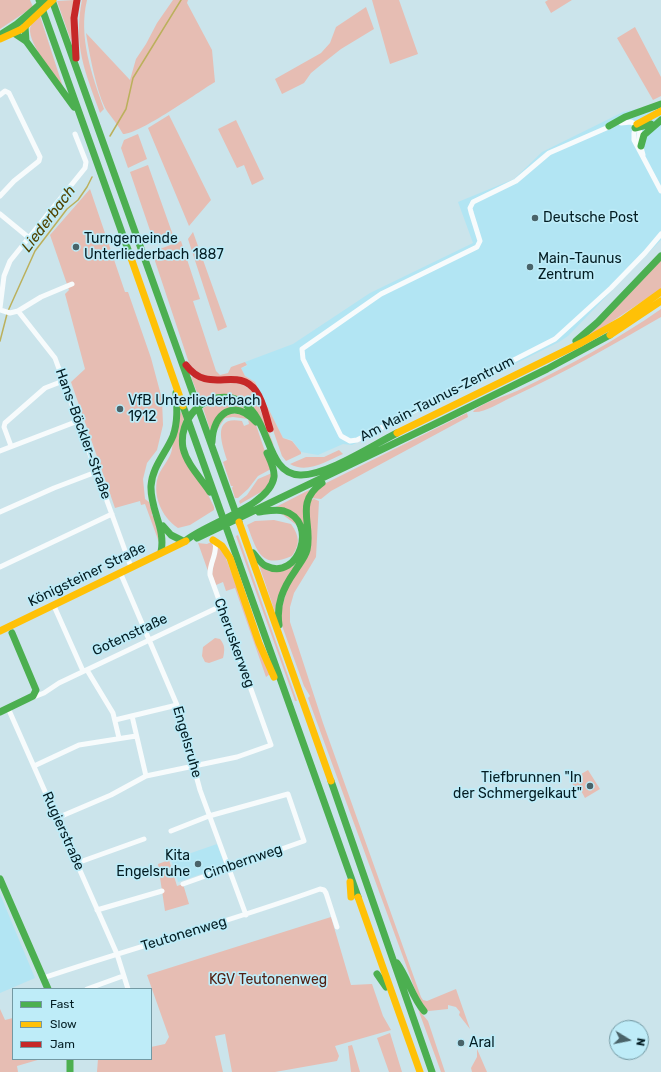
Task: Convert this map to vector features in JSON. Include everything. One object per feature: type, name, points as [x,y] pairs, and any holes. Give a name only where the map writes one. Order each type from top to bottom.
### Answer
[{"type":"main road","points":[[39,0],[420,1072]]},
{"type":"main road","points":[[0,35],[34,11],[45,0]]},
{"type":"main road","points":[[77,0],[74,25],[79,76]]},
{"type":"main road","points":[[0,39],[25,27],[53,2],[394,959],[432,1072]]},
{"type":"main road","points":[[26,41],[25,27],[34,11]]},
{"type":"main road","points":[[14,33],[22,36],[81,116]]},
{"type":"main road","points":[[633,115],[661,104]]},
{"type":"main road","points":[[609,126],[622,118],[661,107]]},
{"type":"main road","points":[[638,127],[661,111]]},
{"type":"main road","points":[[638,127],[661,119]]},
{"type":"main road","points":[[641,146],[644,135],[661,119]]},
{"type":"main road","points":[[552,358],[591,329],[661,256]]},
{"type":"main road","points":[[184,541],[196,532],[242,509],[552,358],[607,329],[661,292]]},
{"type":"main road","points":[[159,520],[171,535],[184,541],[197,538],[337,473],[590,347],[630,323],[661,301]]},
{"type":"main road","points":[[172,337],[187,368],[194,376],[206,381],[230,379],[240,380],[256,392],[277,450],[282,460],[289,466],[298,470],[313,469],[353,454]]},
{"type":"main road","points":[[161,552],[165,539],[152,502],[151,485],[154,471],[170,443],[176,425],[177,406],[172,373]]},
{"type":"main road","points":[[219,505],[187,458],[182,439],[184,428],[190,414],[201,404],[212,399],[226,397],[236,399],[253,409],[264,428],[276,460],[288,472],[295,475],[307,474],[332,465]]},
{"type":"main road","points":[[215,456],[212,431],[219,417],[226,412],[234,410],[246,412],[251,416],[260,432],[272,468],[273,479],[268,490],[242,509]]},
{"type":"main road","points":[[283,648],[278,622],[278,608],[285,585],[302,561],[307,549],[309,536],[305,509],[307,499],[315,488],[337,473]]},
{"type":"main road","points":[[242,534],[257,560],[270,568],[278,569],[286,567],[292,564],[299,555],[302,544],[301,532],[296,520],[292,516],[276,510],[253,512]]},
{"type":"main road","points":[[197,538],[213,540],[220,544],[227,554],[259,643],[294,716]]},
{"type":"main road","name":"Königsteiner Straße","points":[[2,630],[54,606],[184,541]]},
{"type":"main road","points":[[14,624],[12,633],[36,688],[34,694],[26,700]]},
{"type":"main road","points":[[2,630],[12,633]]},
{"type":"main road","name":"Gotenstraße","points":[[0,712],[26,700]]},
{"type":"main road","points":[[349,870],[350,897]]},
{"type":"main road","points":[[0,879],[48,988]]},
{"type":"main road","points":[[394,959],[405,972],[415,1000],[424,1011]]},
{"type":"main road","points":[[377,974],[393,996]]},
{"type":"main road","points":[[70,1060],[70,1072]]},
{"type":"street","points":[[0,94],[5,92],[9,93],[40,157],[38,161],[14,181],[0,196]]},
{"type":"street","name":"Am Main-Taunus-Zentrum","points":[[638,127],[625,121],[609,126],[548,153],[516,181],[473,202],[470,208],[480,241],[477,247],[381,294],[302,349],[303,359],[341,436],[350,442],[357,440],[555,339],[611,288],[661,234]]},
{"type":"street","points":[[638,127],[639,140],[643,155]]},
{"type":"street","points":[[638,127],[634,138],[661,191]]},
{"type":"street","points":[[72,284],[41,297],[18,311],[4,311],[4,276],[10,261],[85,168],[86,162],[75,134]]},
{"type":"street","points":[[0,214],[28,237]]},
{"type":"street","name":"Hans-Böckler-Straße","points":[[18,311],[50,348],[55,358],[131,567]]},
{"type":"street","points":[[11,446],[4,427],[5,423],[45,388],[63,381]]},
{"type":"street","points":[[0,451],[78,421]]},
{"type":"street","points":[[0,512],[54,488],[96,472]]},
{"type":"street","points":[[0,567],[112,514]]},
{"type":"street","name":"Cheruskerweg","points":[[194,765],[237,756],[271,745],[209,572],[216,550],[213,540]]},
{"type":"street","name":"Engelsruhe","points":[[120,572],[177,705],[210,816],[246,916]]},
{"type":"street","points":[[54,606],[85,671],[116,720],[119,738]]},
{"type":"street","name":"Gotenstraße","points":[[36,688],[43,690],[50,688],[221,606]]},
{"type":"street","name":"Gotenstraße","points":[[26,700],[44,693],[50,688]]},
{"type":"street","points":[[116,720],[177,705]]},
{"type":"street","name":"Rugierstraße","points":[[8,708],[117,954],[128,988]]},
{"type":"street","points":[[132,716],[146,776]]},
{"type":"street","points":[[34,766],[79,745],[136,736]]},
{"type":"street","points":[[57,818],[111,795],[146,776],[194,765]]},
{"type":"street","name":"Cimbernweg","points":[[183,884],[304,841],[288,794],[210,816]]},
{"type":"street","points":[[171,831],[210,816]]},
{"type":"street","points":[[77,863],[144,839]]},
{"type":"street","name":"Teutonenweg","points":[[43,978],[117,954],[246,916],[324,890],[337,927]]},
{"type":"street","points":[[97,910],[162,891]]},
{"type":"street","points":[[90,988],[123,976]]},
{"type":"shaded area","name":"Main-Taunus Zentrum","points":[[646,107],[661,116],[661,240],[568,336],[559,342],[352,445],[343,444],[318,455],[301,452],[292,440],[283,438],[255,382],[245,376],[241,368],[247,366],[245,362],[293,344],[370,293],[473,243],[458,202],[514,179],[542,152],[623,112]]},
{"type":"shaded area","name":"Kita Engelsruhe","points":[[217,844],[225,866],[178,882],[171,860]]},
{"type":"shaded area","points":[[0,894],[35,978],[0,993]]},
{"type":"green space","points":[[0,0],[30,0],[33,7],[0,29]]},
{"type":"green space","points":[[75,0],[71,41],[57,1]]},
{"type":"green space","points":[[82,0],[87,0],[84,28],[85,42],[91,69],[104,109],[100,113],[82,58],[79,31]]},
{"type":"green space","points":[[173,0],[188,0],[187,3],[212,50],[215,82],[155,120],[131,132],[123,134],[103,104],[94,73],[86,33],[130,80],[136,59],[157,23]]},
{"type":"green space","points":[[372,0],[399,0],[418,54],[390,64]]},
{"type":"green space","points":[[548,0],[572,0],[551,13],[545,2]]},
{"type":"green space","points":[[366,7],[374,29],[341,49],[311,73],[304,83],[282,94],[275,79],[321,53],[330,43],[336,27]]},
{"type":"green space","points":[[40,16],[63,87],[41,57],[32,39],[30,31],[31,25],[33,21]]},
{"type":"green space","points":[[635,27],[661,77],[661,96],[653,100],[617,38]]},
{"type":"green space","points":[[169,115],[211,200],[189,226],[148,128]]},
{"type":"green space","points":[[236,120],[264,179],[252,185],[244,165],[237,168],[218,129]]},
{"type":"green space","points":[[138,134],[147,159],[128,168],[121,148],[124,140]]},
{"type":"green space","points":[[148,165],[174,238],[161,244],[154,242],[130,172]]},
{"type":"green space","points":[[90,189],[125,292],[128,292],[151,358],[162,399],[163,425],[157,450],[147,463],[143,479],[145,499],[149,502],[153,514],[151,515],[154,516],[158,525],[160,545],[145,504],[141,505],[140,501],[115,508],[71,382],[85,369],[65,294],[69,290],[50,235]]},
{"type":"green space","points":[[193,232],[227,327],[218,331],[188,239]]},
{"type":"green space","points":[[181,241],[200,299],[193,301],[216,371],[220,375],[228,373],[231,367],[245,362],[247,365],[241,368],[245,376],[255,382],[283,438],[292,441],[301,454],[286,461],[282,456],[266,410],[255,386],[201,378],[189,363],[152,252]]},
{"type":"green space","points":[[661,260],[661,289],[596,332],[587,334]]},
{"type":"green space","points":[[661,309],[661,317],[586,359],[492,407],[482,411],[473,412],[481,406],[519,390],[574,362],[610,342]]},
{"type":"green space","points":[[191,377],[238,382],[253,391],[274,446],[243,400],[200,400]]},
{"type":"green space","points":[[217,402],[240,404],[260,426],[232,408],[210,430],[203,408]]},
{"type":"green space","points":[[181,411],[184,419],[180,437],[214,507],[214,510],[190,525],[178,528],[162,511],[156,489],[159,474],[171,452]]},
{"type":"green space","points":[[243,413],[256,425],[271,469],[258,476],[248,489],[238,498],[235,498],[232,488],[233,486],[231,486],[223,462],[227,460],[221,439],[221,432],[222,426],[226,422],[232,420],[242,421],[244,426],[249,424],[248,419],[233,417],[225,418],[215,433],[225,414]]},
{"type":"green space","points":[[467,413],[468,417],[331,491],[321,499],[310,498],[324,484]]},
{"type":"green space","points":[[339,450],[343,454],[324,463],[310,467],[303,468],[290,464],[306,457],[324,457]]},
{"type":"green space","points":[[272,473],[268,488],[240,504],[239,501],[247,495],[258,479]]},
{"type":"green space","points":[[309,490],[307,535],[275,612],[259,565],[292,567],[303,530],[274,508]]},
{"type":"green space","points":[[314,499],[319,501],[316,557],[294,593],[290,607],[290,622],[323,723],[421,997],[423,1000],[427,1001],[456,989],[470,1029],[459,1015],[460,1012],[456,1007],[448,1005],[448,1009],[429,1011],[426,1010],[417,995],[308,698],[310,696],[304,686],[281,623],[281,611],[309,512],[310,500]]},
{"type":"green space","points":[[274,520],[291,524],[296,533],[298,544],[292,556],[273,561],[266,559],[261,555],[247,525],[255,521]]},
{"type":"green space","points":[[238,535],[297,701],[295,701],[236,536]]},
{"type":"green space","points":[[211,542],[214,548],[208,571],[198,543],[207,544]]},
{"type":"green space","points":[[217,544],[222,548],[270,674],[266,677],[235,588],[226,591],[223,582],[216,585],[212,574]]},
{"type":"green space","points":[[215,638],[220,639],[223,643],[223,658],[209,663],[205,662],[202,656],[203,647]]},
{"type":"green space","points":[[588,770],[600,789],[585,798],[578,785],[574,787],[571,780]]},
{"type":"green space","points":[[169,860],[177,886],[183,884],[189,904],[165,911],[158,864]]},
{"type":"green space","name":"KGV Teutonenweg","points":[[331,917],[351,985],[372,984],[383,1016],[391,1030],[335,1046],[339,1056],[337,1061],[275,1072],[232,1072],[225,1034],[215,1036],[223,1072],[97,1072],[98,1060],[152,1060],[152,1047],[165,1044],[169,1037],[147,975]]},
{"type":"green space","points":[[0,1009],[5,1020],[12,1018],[12,1060],[38,1060],[17,1066],[18,1072],[0,1072]]},
{"type":"green space","points":[[418,1009],[428,1021],[445,1072],[441,1072]]},
{"type":"green space","points":[[390,1033],[402,1072],[389,1072],[377,1038]]},
{"type":"green space","points":[[352,1045],[360,1072],[351,1072],[348,1046]]},
{"type":"green space","points":[[477,1049],[487,1072],[472,1072],[471,1068],[477,1057]]},
{"type":"waterway","name":"Liederbach","points":[[110,136],[126,109],[133,78],[181,0]]},
{"type":"waterway","name":"Liederbach","points":[[8,311],[35,251],[67,209],[78,200],[92,177]]},
{"type":"waterway","name":"Liederbach","points":[[0,341],[7,314]]},
{"type":"traffic: fast","points":[[39,0],[131,258]]},
{"type":"traffic: fast","points":[[0,35],[17,24],[45,0]]},
{"type":"traffic: fast","points":[[52,0],[239,522]]},
{"type":"traffic: fast","points":[[26,41],[25,27],[34,11]]},
{"type":"traffic: fast","points":[[14,33],[26,41],[74,107]]},
{"type":"traffic: fast","points":[[609,126],[625,117],[661,104]]},
{"type":"traffic: fast","points":[[641,146],[644,135],[661,120]]},
{"type":"traffic: fast","points":[[635,128],[651,124]]},
{"type":"traffic: fast","points":[[576,341],[598,322],[661,256]]},
{"type":"traffic: fast","points":[[197,538],[547,369],[610,335]]},
{"type":"traffic: fast","points":[[161,552],[162,543],[160,527],[151,495],[151,486],[154,473],[175,431],[177,414],[176,393]]},
{"type":"traffic: fast","points":[[210,492],[188,460],[183,448],[182,438],[184,428],[189,418],[195,410],[211,399],[221,397],[232,398],[245,404],[255,414],[262,426],[279,464],[288,472],[300,475],[323,471],[363,452],[397,433]]},
{"type":"traffic: fast","points":[[183,406],[358,897]]},
{"type":"traffic: fast","points":[[212,442],[216,423],[226,412],[233,410],[240,411],[248,415],[256,422]]},
{"type":"traffic: fast","points":[[185,541],[207,527],[250,505],[261,497],[270,487],[274,477],[273,468],[267,453]]},
{"type":"traffic: fast","points":[[279,625],[278,617],[281,596],[307,550],[308,531],[306,514],[309,498],[322,483]]},
{"type":"traffic: fast","points":[[253,553],[266,566],[278,569],[288,566],[295,558],[300,548],[302,537],[301,526],[295,517],[281,510],[259,512]]},
{"type":"traffic: fast","points":[[163,526],[171,535],[183,541]]},
{"type":"traffic: fast","points":[[0,712],[33,696],[36,690],[12,633]]},
{"type":"traffic: fast","points":[[331,781],[432,1072]]},
{"type":"traffic: fast","points":[[0,879],[48,988]]},
{"type":"traffic: fast","points":[[397,963],[416,1000],[424,1011]]},
{"type":"traffic: fast","points":[[377,974],[386,987]]},
{"type":"traffic: fast","points":[[70,1060],[70,1072]]},
{"type":"traffic: slow","points":[[0,39],[22,29],[53,0]]},
{"type":"traffic: slow","points":[[637,124],[661,111]]},
{"type":"traffic: slow","points":[[131,258],[183,406]]},
{"type":"traffic: slow","points":[[397,433],[581,343],[622,320],[661,292]]},
{"type":"traffic: slow","points":[[610,335],[661,301]]},
{"type":"traffic: slow","points":[[239,522],[331,781]]},
{"type":"traffic: slow","points":[[213,540],[222,546],[230,558],[259,643],[274,677]]},
{"type":"traffic: slow","points":[[0,631],[186,541]]},
{"type":"traffic: slow","points":[[350,882],[351,897]]},
{"type":"traffic: slow","points":[[358,897],[420,1072]]},
{"type":"traffic: jam","points":[[76,58],[74,18],[77,0]]},
{"type":"traffic: jam","points":[[186,365],[195,374],[204,378],[213,380],[240,380],[248,384],[256,391],[261,400],[270,429]]},
{"type":"place","name":"Deutsche Post","points":[[535,218]]},
{"type":"place","name":"Turngemeinde Unterliederbach 1887","points":[[76,247]]},
{"type":"place","name":"Main-Taunus Zentrum","points":[[530,267]]},
{"type":"place","name":"VfB Unterliederbach 1912","points":[[120,409]]},
{"type":"place","name":"Tiefbrunnen \"In der Schmergelkaut\"","points":[[590,786]]},
{"type":"place","name":"Kita Engelsruhe","points":[[198,864]]},
{"type":"place","name":"Aral","points":[[461,1043]]}]
